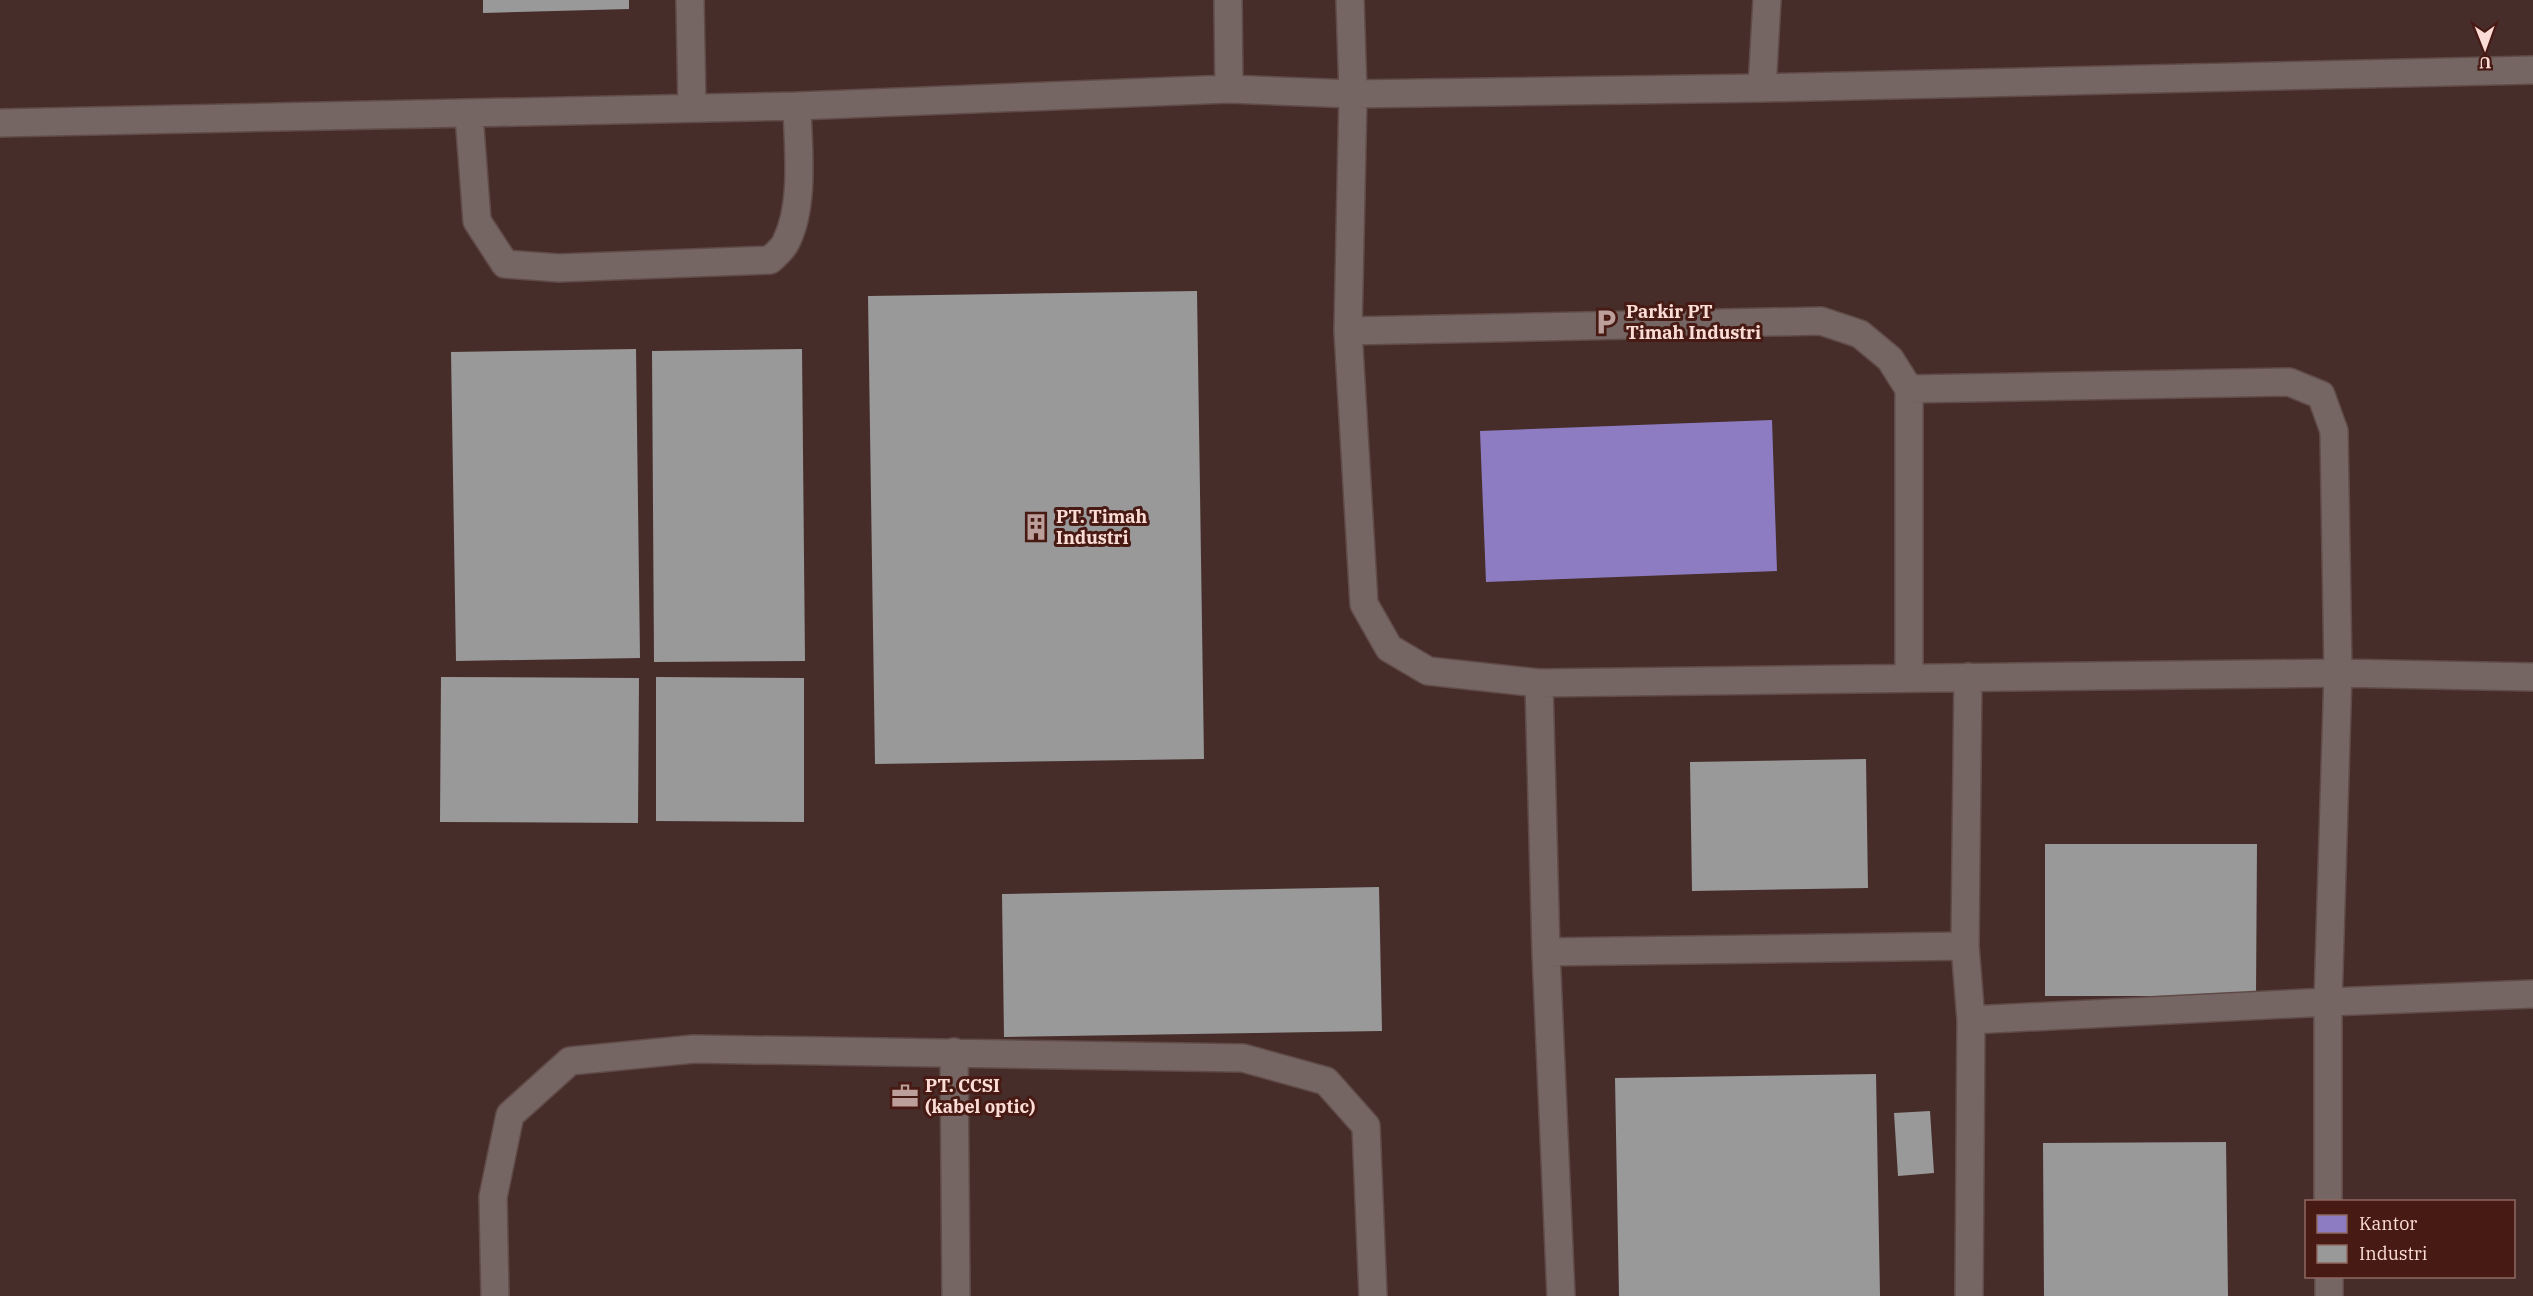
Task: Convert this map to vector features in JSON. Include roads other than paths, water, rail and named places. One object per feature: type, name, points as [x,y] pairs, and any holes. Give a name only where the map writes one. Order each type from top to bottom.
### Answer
[{"type":"lane","points":[[690,0],[692,108]]},
{"type":"lane","points":[[1228,0],[1228,89]]},
{"type":"lane","points":[[1350,0],[1353,94],[1348,331],[1364,604],[1389,648],[1428,670],[1539,683],[2338,673],[2533,677]]},
{"type":"lane","points":[[1762,88],[1767,0]]},
{"type":"lane","points":[[0,123],[469,115],[797,106],[1228,89],[1353,94],[1762,88],[2533,69]]},
{"type":"lane","points":[[469,115],[477,221],[505,264],[560,268],[770,260],[785,245],[793,224],[798,177],[797,106]]},
{"type":"lane","points":[[1348,331],[1821,321],[1860,334],[1890,359],[1909,389],[1909,677]]},
{"type":"lane","points":[[1909,389],[2289,382],[2322,395],[2334,431],[2338,673],[2328,1002],[2328,1200]]},
{"type":"lane","points":[[1968,677],[1965,946],[1971,1020],[1969,1296]]},
{"type":"lane","points":[[1539,683],[1546,952],[1561,1296]]},
{"type":"lane","points":[[1546,952],[1965,946]]},
{"type":"lane","points":[[1971,1020],[2533,994]]},
{"type":"lane","points":[[495,1296],[494,1197],[510,1116],[570,1061],[694,1049],[1242,1058],[1326,1081],[1366,1126],[1374,1296]]},
{"type":"lane","points":[[954,1052],[956,1296]]},
{"type":"lane","points":[[2329,1278],[2329,1296]]},
{"type":"place","name":"Parkir PT Timah Industri","points":[[1606,322]]},
{"type":"place","name":"PT. Timah Industri","points":[[1036,527]]},
{"type":"place","name":"PT. CCSI (kabel optic)","points":[[905,1096]]}]
